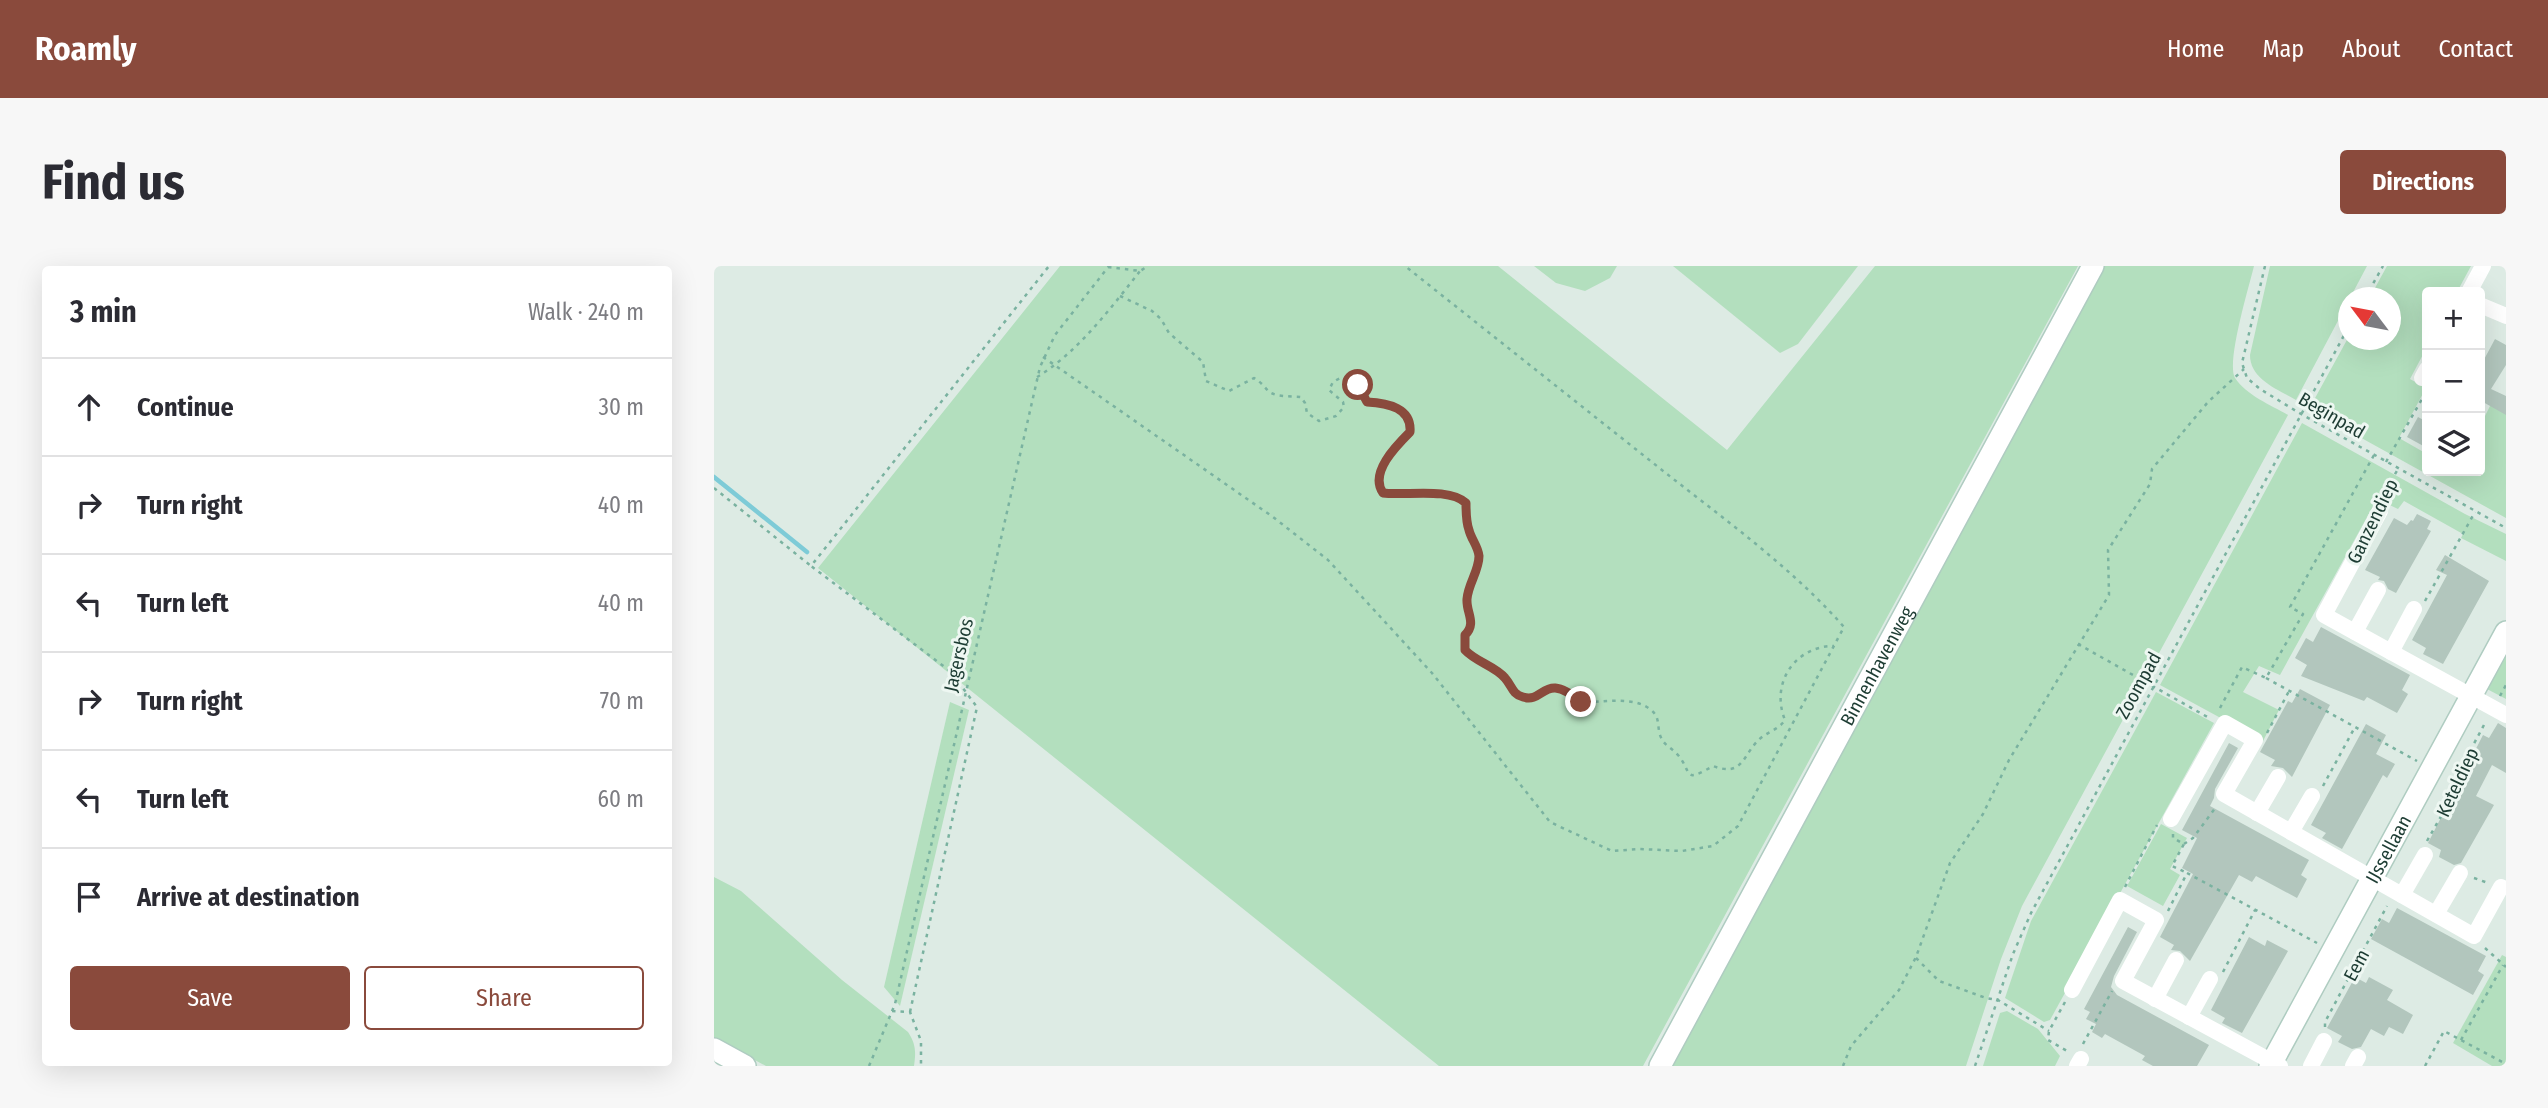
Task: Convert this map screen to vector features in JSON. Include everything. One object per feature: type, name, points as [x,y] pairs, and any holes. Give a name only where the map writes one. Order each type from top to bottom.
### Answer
[{"type":"street","name":"Binnenhavenweg","points":[[1660,1066],[2093,266]]},
{"type":"street","points":[[2472,287],[2483,266]]},
{"type":"street","points":[[2485,307],[2506,316]]},
{"type":"street","name":"Ganzendiep","points":[[2380,511],[2323,615],[2500,711]]},
{"type":"street","name":"Ganzendiep","points":[[2355,632],[2378,590]]},
{"type":"street","points":[[2391,652],[2414,609]]},
{"type":"street","name":"IJssellaan","points":[[2274,1065],[2332,952],[2506,632]]},
{"type":"street","points":[[2171,819],[2218,724],[2225,723],[2255,740],[2224,794],[2474,936],[2501,887]]},
{"type":"street","points":[[2258,813],[2278,777]]},
{"type":"street","points":[[2291,832],[2312,796]]},
{"type":"street","points":[[2399,893],[2425,855]]},
{"type":"street","points":[[2436,914],[2460,873]]},
{"type":"street","points":[[2072,990],[2120,900],[2156,920],[2123,981],[2274,1065]]},
{"type":"street","points":[[2155,999],[2176,960]]},
{"type":"street","points":[[2189,1017],[2210,979]]},
{"type":"street","points":[[2311,1066],[2324,1041]]},
{"type":"street","points":[[714,1049],[745,1066]]},
{"type":"path","points":[[811,566],[1049,266]]},
{"type":"path","points":[[1037,377],[1055,366],[1088,334],[1147,266]]},
{"type":"path","points":[[1043,357],[1261,509],[1328,560],[1432,673],[1550,822],[1612,850],[1682,851],[1713,846],[1738,826],[1844,627],[1791,576],[1703,503],[1405,266]]},
{"type":"path","points":[[1843,1066],[1851,1046],[1899,990],[1916,957],[1950,863],[1983,814],[2009,760],[2109,595],[2108,550],[2150,484],[2152,469],[2208,402],[2244,369],[2242,363],[2265,266]]},
{"type":"path","points":[[2371,287],[2383,266]]},
{"type":"path","points":[[1108,267],[1140,271]]},
{"type":"path","name":"Jagersbos","points":[[869,1066],[892,1011],[1037,377],[1043,357],[1055,335],[1108,267]]},
{"type":"path","points":[[1120,296],[1152,311],[1161,319],[1169,333],[1203,362],[1206,381],[1217,388],[1229,391],[1254,378],[1264,383],[1267,390],[1273,394],[1301,397],[1307,413],[1319,421],[1336,416],[1344,407],[1343,402],[1329,390],[1333,382],[1342,377],[1358,385],[1367,402],[1395,408],[1408,415],[1411,422],[1410,432],[1399,443],[1379,473],[1380,489],[1383,493],[1392,494],[1460,497],[1466,503],[1468,530],[1479,556],[1466,599],[1471,629],[1465,635],[1465,650],[1503,676],[1511,690],[1524,698],[1534,697],[1548,688],[1564,689],[1581,702],[1623,700],[1650,708],[1658,718],[1660,737],[1665,745],[1677,754],[1683,768],[1690,775],[1697,776],[1713,766],[1733,769],[1743,763],[1759,739],[1778,728],[1785,720],[1781,693],[1786,671],[1795,660],[1807,653],[1824,646],[1834,646]]},
{"type":"path","name":"Zoompad","points":[[1975,1066],[2013,954],[2031,913],[2338,346]]},
{"type":"path","name":"Beginpad","points":[[2244,369],[2247,378],[2260,389],[2301,414],[2506,528]]},
{"type":"path","points":[[2386,462],[2422,387]]},
{"type":"path","points":[[2266,678],[2303,614],[2290,607],[2374,456]]},
{"type":"path","name":"Ganzendiep","points":[[2380,511],[2378,504],[2398,469]]},
{"type":"path","points":[[714,488],[811,566],[950,671],[977,707],[910,1012],[921,1041],[921,1066]]},
{"type":"path","points":[[2414,609],[2422,607],[2475,512]]},
{"type":"path","points":[[2078,645],[2218,724],[2242,667],[2431,769]]},
{"type":"path","points":[[2255,740],[2266,734],[2289,691]]},
{"type":"path","name":"Keteldiep","points":[[2425,855],[2423,848],[2456,790],[2455,779],[2500,711]]},
{"type":"path","points":[[2312,796],[2321,791],[2355,727]]},
{"type":"path","points":[[2156,920],[2167,912],[2187,873],[2172,866],[2184,844],[2193,838],[2224,794]]},
{"type":"path","points":[[2120,900],[2129,876],[2163,815],[2171,819],[2173,838],[2184,844]]},
{"type":"path","name":"Eem","points":[[2187,873],[2332,952]]},
{"type":"path","points":[[2460,873],[2501,887]]},
{"type":"path","name":"Eem","points":[[2324,1041],[2325,1022],[2399,893]]},
{"type":"path","points":[[2210,979],[2221,978],[2255,910]]},
{"type":"path","points":[[2461,1040],[2505,966],[2474,936]]},
{"type":"path","points":[[1916,957],[1939,981],[1998,1000],[2049,1031]]},
{"type":"path","points":[[2072,990],[2049,1031],[2048,1040],[2078,1060],[2114,988],[2123,981]]},
{"type":"path","points":[[892,1011],[910,1012]]},
{"type":"path","points":[[2425,1066],[2444,1031],[2505,1065]]},
{"type":"green space","points":[[1060,266],[1498,266],[1727,450],[1875,266],[2078,266],[1643,1066],[1439,1066],[818,568]]},
{"type":"green space","points":[[1534,266],[1617,266],[1610,278],[1585,291],[1556,283]]},
{"type":"green space","points":[[1673,266],[1858,266],[1798,344],[1780,353]]},
{"type":"green space","points":[[2103,266],[2254,266],[2233,357],[2235,378],[2246,390],[2288,415],[2022,906],[2001,959],[1966,1066],[1671,1066]]},
{"type":"green space","points":[[2270,266],[2367,266],[2356,287],[2338,287],[2338,321],[2296,400],[2260,377],[2251,363],[2250,355]]},
{"type":"green space","points":[[2387,266],[2471,266],[2460,287],[2422,287],[2422,356],[2410,379],[2422,386],[2422,395],[2399,438],[2422,451],[2422,472],[2309,409],[2341,350],[2401,350],[2401,287],[2375,287]]},
{"type":"green space","points":[[2496,394],[2506,400],[2506,518],[2430,476],[2485,476],[2485,416]]},
{"type":"green space","points":[[2302,423],[2506,534],[2506,561],[2461,538],[2463,534],[2404,501],[2398,509],[2377,499],[2280,675],[2259,666],[2243,692],[2279,710],[2263,741],[2160,685]]},
{"type":"green space","points":[[2506,655],[2506,699],[2487,689]]},
{"type":"green space","points":[[2156,692],[2214,723],[2050,1020],[2044,1022],[2005,998],[2031,921]]},
{"type":"green space","points":[[950,702],[969,710],[900,1006],[884,987]]},
{"type":"green space","points":[[2161,824],[2187,838],[2170,869],[2180,875],[2163,906],[2127,886]]},
{"type":"green space","points":[[714,877],[741,891],[842,980],[908,1032],[915,1048],[914,1066],[766,1066],[714,1038]]},
{"type":"green space","points":[[2502,955],[2506,957],[2506,1066],[2492,1066],[2453,1043]]},
{"type":"green space","points":[[2007,1011],[2038,1029],[2060,1056],[2055,1066],[1983,1066],[2000,1013]]},
{"type":"building","points":[[2495,339],[2506,345],[2506,365],[2491,389],[2506,396],[2506,415],[2485,403],[2485,358]]},
{"type":"building","points":[[2418,417],[2422,419],[2422,445],[2407,437]]},
{"type":"building","points":[[2417,514],[2431,521],[2427,529],[2431,531],[2396,593],[2388,589],[2384,581],[2378,580],[2380,577],[2365,570],[2394,518],[2407,525]]},
{"type":"building","points":[[2445,555],[2489,581],[2443,664],[2423,654],[2426,648],[2412,640],[2447,575],[2436,570]]},
{"type":"building","points":[[2321,627],[2410,675],[2402,690],[2408,694],[2397,713],[2367,697],[2364,701],[2301,676],[2307,665],[2295,658],[2306,638],[2313,642]]},
{"type":"building","points":[[2300,689],[2330,705],[2292,777],[2283,768],[2271,766],[2275,760],[2260,752],[2288,701],[2292,703]]},
{"type":"building","points":[[2498,723],[2506,728],[2506,773],[2492,765],[2476,796],[2494,805],[2461,863],[2454,865],[2439,857],[2441,850],[2428,843],[2483,735],[2489,738]]},
{"type":"building","points":[[2366,724],[2386,735],[2376,754],[2395,764],[2387,778],[2383,775],[2342,849],[2322,838],[2326,833],[2311,825]]},
{"type":"building","points":[[2229,743],[2238,748],[2215,789],[2210,806],[2309,860],[2301,875],[2307,879],[2297,898],[2256,876],[2252,882],[2239,875],[2190,961],[2180,951],[2171,950],[2174,945],[2160,937],[2193,874],[2182,868],[2197,838],[2182,830]]},
{"type":"building","points":[[2397,908],[2486,956],[2478,971],[2484,975],[2473,995],[2371,939],[2382,919],[2389,923]]},
{"type":"building","points":[[2128,927],[2137,932],[2111,987],[2117,995],[2209,1045],[2197,1066],[2153,1066],[2142,1060],[2145,1056],[2105,1034],[2102,1038],[2092,1032],[2096,1024],[2086,1019],[2090,1012],[2084,1009]]},
{"type":"building","points":[[2249,937],[2265,946],[2267,940],[2288,951],[2242,1033],[2222,1023],[2225,1018],[2211,1010]]},
{"type":"building","points":[[2355,977],[2366,983],[2369,977],[2393,990],[2387,1000],[2413,1015],[2403,1034],[2389,1027],[2384,1036],[2371,1029],[2361,1047],[2352,1049],[2338,1042],[2342,1036],[2327,1028]]},
{"type":"waterway","points":[[714,477],[807,552]]},
{"type":"route","points":[[1358,385],[1367,402],[1395,408],[1408,415],[1411,422],[1410,432],[1399,443],[1379,473],[1378,481],[1383,493],[1438,494],[1460,497],[1466,503],[1468,530],[1479,556],[1466,599],[1471,629],[1465,635],[1465,650],[1503,676],[1511,690],[1524,698],[1534,697],[1548,688],[1564,689],[1581,702]]}]
